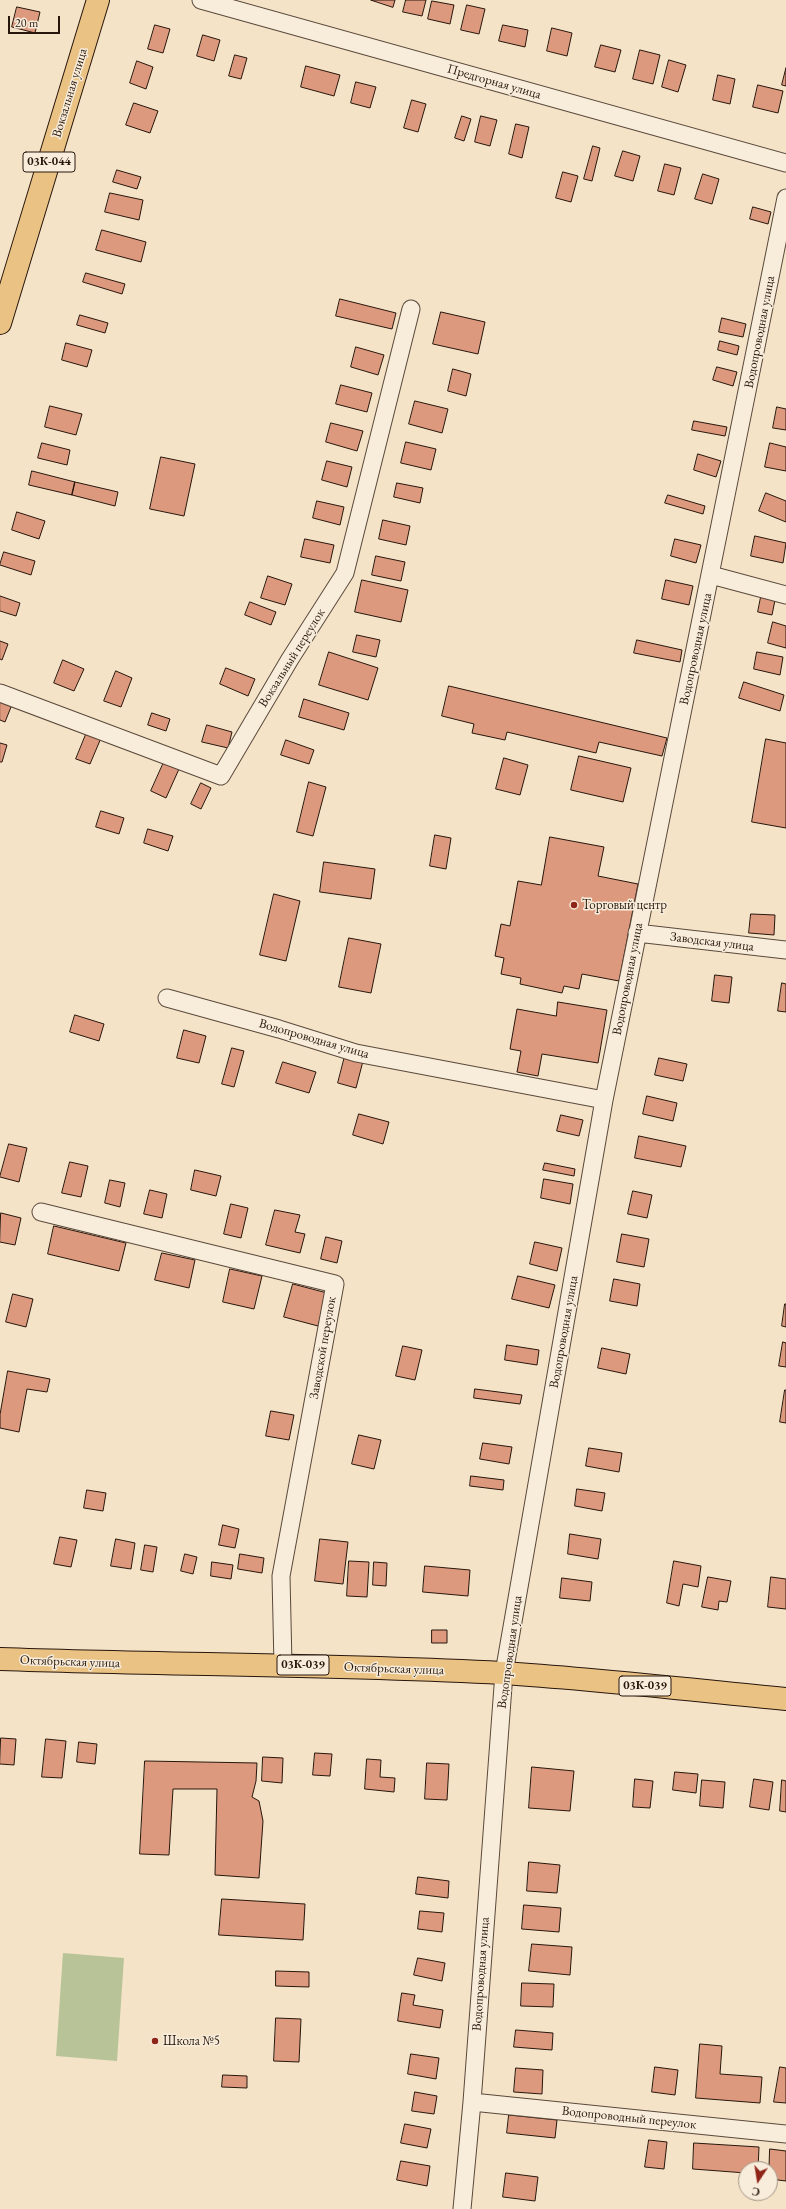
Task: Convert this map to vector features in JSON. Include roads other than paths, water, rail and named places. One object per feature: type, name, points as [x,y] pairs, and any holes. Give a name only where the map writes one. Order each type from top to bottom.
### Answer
[{"type":"main road","name":"Вокзальная улица","points":[[0,323],[98,0]]},
{"type":"main road","name":"Октябрьская улица","points":[[0,1659],[102,1663],[283,1665],[504,1674],[786,1699]]},
{"type":"street","name":"Предгорная улица","points":[[201,0],[786,163]]},
{"type":"street","name":"Водопроводная улица","points":[[462,2209],[472,2102],[504,1674],[604,1100],[786,198]]},
{"type":"street","name":"Вокзальный переулок","points":[[0,693],[221,776],[290,659],[346,573],[411,309]]},
{"type":"street","points":[[711,575],[786,595]]},
{"type":"street","name":"Заводская улица","points":[[637,933],[786,950]]},
{"type":"street","name":"Водопроводная улица","points":[[167,998],[279,1029],[356,1053],[604,1100]]},
{"type":"street","name":"Заводской переулок","points":[[41,1212],[335,1284],[281,1576],[283,1665]]},
{"type":"street","name":"Водопроводный переулок","points":[[472,2102],[786,2134]]},
{"type":"place","name":"Торговый центр","points":[[574,905]]},
{"type":"place","name":"Школа №5","points":[[155,2041]]}]
